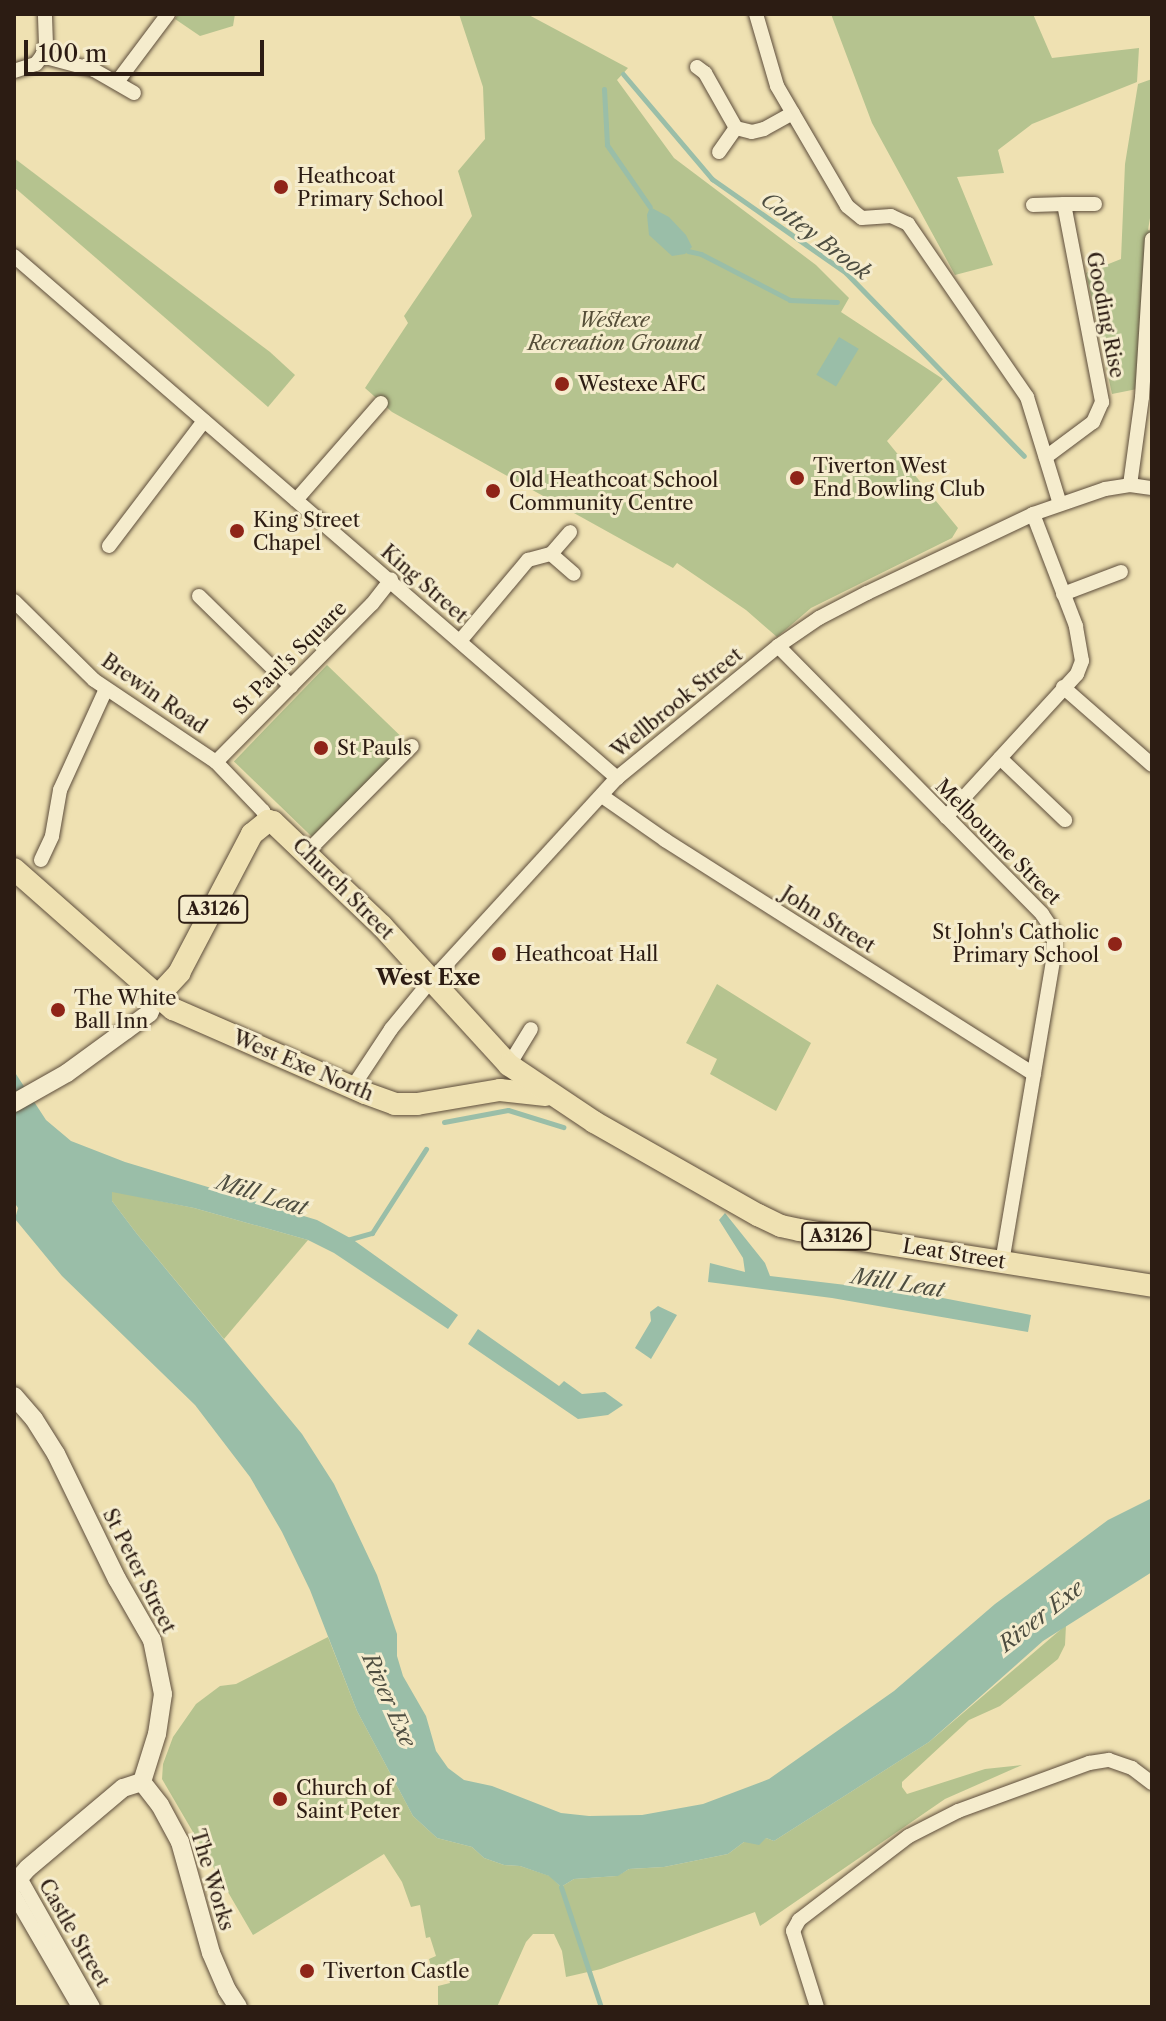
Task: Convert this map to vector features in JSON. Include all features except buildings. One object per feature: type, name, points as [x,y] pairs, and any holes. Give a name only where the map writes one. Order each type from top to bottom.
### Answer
[{"type":"main road","name":"Church Street","points":[[268,821],[282,827],[307,852],[432,980],[509,1065],[551,1096]]},
{"type":"main road","name":"A3126","points":[[14,869],[157,997],[179,973],[252,834],[268,821]]},
{"type":"main road","name":"West Exe North","points":[[157,997],[187,1017],[395,1104],[417,1104],[500,1090],[521,1089],[551,1096]]},
{"type":"main road","points":[[486,1041],[500,1072],[500,1090]]},
{"type":"main road","name":"Leat Street","points":[[551,1096],[781,1226],[1152,1286]]},
{"type":"street","points":[[14,71],[36,64],[42,56],[46,45],[45,14]]},
{"type":"street","points":[[117,82],[168,14]]},
{"type":"street","points":[[756,14],[771,74],[853,213],[862,218],[891,216],[908,224],[1027,397],[1060,504]]},
{"type":"street","points":[[42,56],[94,70],[134,93]]},
{"type":"street","points":[[697,67],[705,73],[736,128],[752,132],[764,129],[793,113]]},
{"type":"street","points":[[719,152],[736,128]]},
{"type":"street","name":"Gooding Rise","points":[[1046,457],[1093,422],[1102,402],[1064,204]]},
{"type":"street","points":[[1033,205],[1095,204]]},
{"type":"street","points":[[1152,239],[1142,397],[1130,485],[1152,488]]},
{"type":"street","name":"King Street","points":[[14,256],[617,778]]},
{"type":"street","points":[[296,500],[381,403]]},
{"type":"street","points":[[109,546],[204,421]]},
{"type":"street","name":"Wellbrook Street","points":[[352,1088],[391,1029],[432,980],[617,778],[778,646],[855,599],[1033,514],[1105,489],[1130,485]]},
{"type":"street","points":[[946,817],[1077,674],[1083,651],[1033,514]]},
{"type":"street","points":[[460,641],[528,560],[551,554],[570,532]]},
{"type":"street","points":[[551,554],[574,574]]},
{"type":"street","points":[[1063,594],[1121,572]]},
{"type":"street","name":"St Paul's Square","points":[[216,762],[391,580]]},
{"type":"street","points":[[199,596],[291,686]]},
{"type":"street","name":"Brewin Road","points":[[14,601],[106,689],[216,762],[263,811],[268,821]]},
{"type":"street","name":"Melbourne Street","points":[[778,646],[1042,914],[1054,932],[1056,944],[1002,1262]]},
{"type":"street","points":[[1063,687],[1152,765]]},
{"type":"street","points":[[41,860],[52,836],[60,790],[106,689]]},
{"type":"street","points":[[307,852],[412,746]]},
{"type":"street","points":[[1000,758],[1065,820]]},
{"type":"street","name":"John Street","points":[[602,796],[665,840],[1034,1074]]},
{"type":"street","points":[[14,1103],[149,1013],[157,997]]},
{"type":"street","points":[[509,1065],[531,1029]]},
{"type":"street","name":"St Peter Street","points":[[14,1396],[34,1419],[59,1459],[117,1579],[152,1640],[163,1694],[157,1734],[142,1782]]},
{"type":"street","points":[[817,2007],[793,1931],[799,1920],[909,1836],[958,1811],[1089,1763],[1109,1760],[1132,1768],[1152,1783]]},
{"type":"street","points":[[16,1886],[123,1788],[142,1782]]},
{"type":"street","name":"The Works","points":[[142,1782],[160,1805],[180,1842],[211,1953],[238,2007]]},
{"type":"street","name":"Castle Street","points":[[16,1886],[79,2007]]},
{"type":"street","name":"Castle Street","points":[[16,1886],[93,2007]]},
{"type":"green space","points":[[178,14],[235,14],[233,26],[200,36],[175,19]]},
{"type":"green space","name":"Westexe Recreation Ground","points":[[459,14],[527,14],[628,68],[617,80],[674,158],[816,265],[849,298],[841,312],[943,379],[887,441],[958,528],[952,538],[811,608],[777,637],[746,610],[677,563],[673,568],[392,412],[365,388],[408,323],[404,316],[472,216],[458,171],[485,139],[483,87]]},
{"type":"green space","points":[[831,14],[1033,14],[1052,58],[1139,48],[1137,82],[1032,124],[998,150],[1004,173],[957,177],[993,265],[955,275],[872,123]]},
{"type":"green space","points":[[1152,79],[1152,206],[1148,230],[1152,231],[1152,386],[1112,394],[1086,273],[1121,259],[1125,164],[1138,84]]},
{"type":"green space","points":[[14,158],[270,352],[295,375],[268,407],[14,187]]},
{"type":"green space","points":[[327,665],[408,743],[314,839],[234,761]]},
{"type":"green space","points":[[717,984],[811,1043],[776,1111],[710,1074],[717,1059],[686,1043]]},
{"type":"green space","points":[[112,1191],[194,1208],[308,1240],[224,1339],[112,1201]]},
{"type":"green space","points":[[1066,1625],[1065,1645],[1058,1659],[1000,1706],[969,1720],[902,1782],[902,1787],[907,1794],[985,1769],[1022,1765],[945,1799],[760,1926],[755,1912],[601,1969],[566,1977],[562,1951],[554,1934],[533,1934],[526,1942],[497,2007],[438,2007],[438,1986],[450,1983],[446,1967],[432,1970],[429,1959],[436,1956],[430,1937],[426,1938],[420,1905],[411,1907],[402,1882],[384,1854],[253,1935],[162,1779],[163,1764],[173,1737],[196,1704],[220,1686],[236,1684],[328,1637],[357,1711],[413,1816],[437,1838],[472,1847],[484,1858],[504,1865],[520,1866],[550,1876],[561,1887],[574,1879],[617,1876],[629,1869],[664,1867],[728,1854],[744,1842],[766,1838],[774,1841],[929,1742]]},
{"type":"water","points":[[650,207],[669,217],[686,235],[692,247],[685,254],[672,256],[649,235],[647,215]]},
{"type":"water","points":[[839,337],[859,349],[836,387],[816,375]]},
{"type":"water","name":"River Exe","points":[[14,1071],[46,1120],[71,1141],[125,1162],[317,1220],[352,1239],[458,1315],[448,1329],[334,1253],[308,1240],[194,1208],[112,1192],[112,1201],[137,1234],[302,1434],[334,1484],[377,1575],[397,1634],[397,1656],[403,1676],[426,1716],[436,1751],[448,1768],[464,1780],[492,1786],[561,1813],[589,1816],[642,1815],[703,1804],[769,1779],[894,1691],[995,1604],[1108,1520],[1152,1498],[1152,1572],[1043,1641],[929,1742],[774,1841],[766,1838],[759,1845],[744,1842],[728,1854],[664,1867],[629,1869],[618,1876],[574,1879],[561,1887],[549,1876],[520,1866],[504,1865],[484,1858],[472,1847],[437,1838],[413,1816],[357,1711],[310,1590],[282,1532],[250,1477],[195,1405],[62,1276],[15,1219],[18,1208],[14,1202]]},
{"type":"water","points":[[725,1213],[765,1263],[770,1276],[922,1294],[1031,1315],[1028,1332],[832,1298],[708,1282],[710,1263],[745,1272],[743,1258],[719,1220]]},
{"type":"water","points":[[658,1306],[677,1315],[651,1359],[635,1348],[651,1321],[650,1312]]},
{"type":"water","points":[[478,1329],[559,1386],[564,1381],[582,1394],[605,1392],[623,1405],[608,1415],[578,1419],[468,1344]]},
{"type":"waterway","name":"Cottey Brook","points":[[623,74],[712,179],[846,273],[1024,456]]},
{"type":"waterway","points":[[604,89],[607,145],[650,207]]},
{"type":"waterway","points":[[688,251],[701,254],[790,300],[837,302]]},
{"type":"waterway","points":[[444,1122],[508,1110],[563,1127]]},
{"type":"waterway","points":[[347,1240],[372,1233],[426,1149]]},
{"type":"waterway","points":[[561,1887],[601,2007]]},
{"type":"place","name":"Heathcoat Primary School","points":[[281,187]]},
{"type":"place","name":"Westexe AFC","points":[[562,384]]},
{"type":"place","name":"Tiverton West End Bowling Club","points":[[797,478]]},
{"type":"place","name":"Old Heathcoat School Community Centre","points":[[493,491]]},
{"type":"place","name":"King Street Chapel","points":[[237,531]]},
{"type":"place","name":"St Pauls","points":[[321,748]]},
{"type":"place","name":"St John's Catholic Primary School","points":[[1115,944]]},
{"type":"place","name":"Heathcoat Hall","points":[[499,954]]},
{"type":"place","name":"The White Ball Inn","points":[[58,1010]]},
{"type":"place","name":"Church of Saint Peter","points":[[280,1799]]},
{"type":"place","name":"Tiverton Castle","points":[[307,1971]]},
{"type":"district","name":"West Exe","points":[[428,978]]},
{"type":"water label","name":"Mill Leat","points":[[262,1195]]},
{"type":"water label","name":"Mill Leat","points":[[898,1283]]}]
